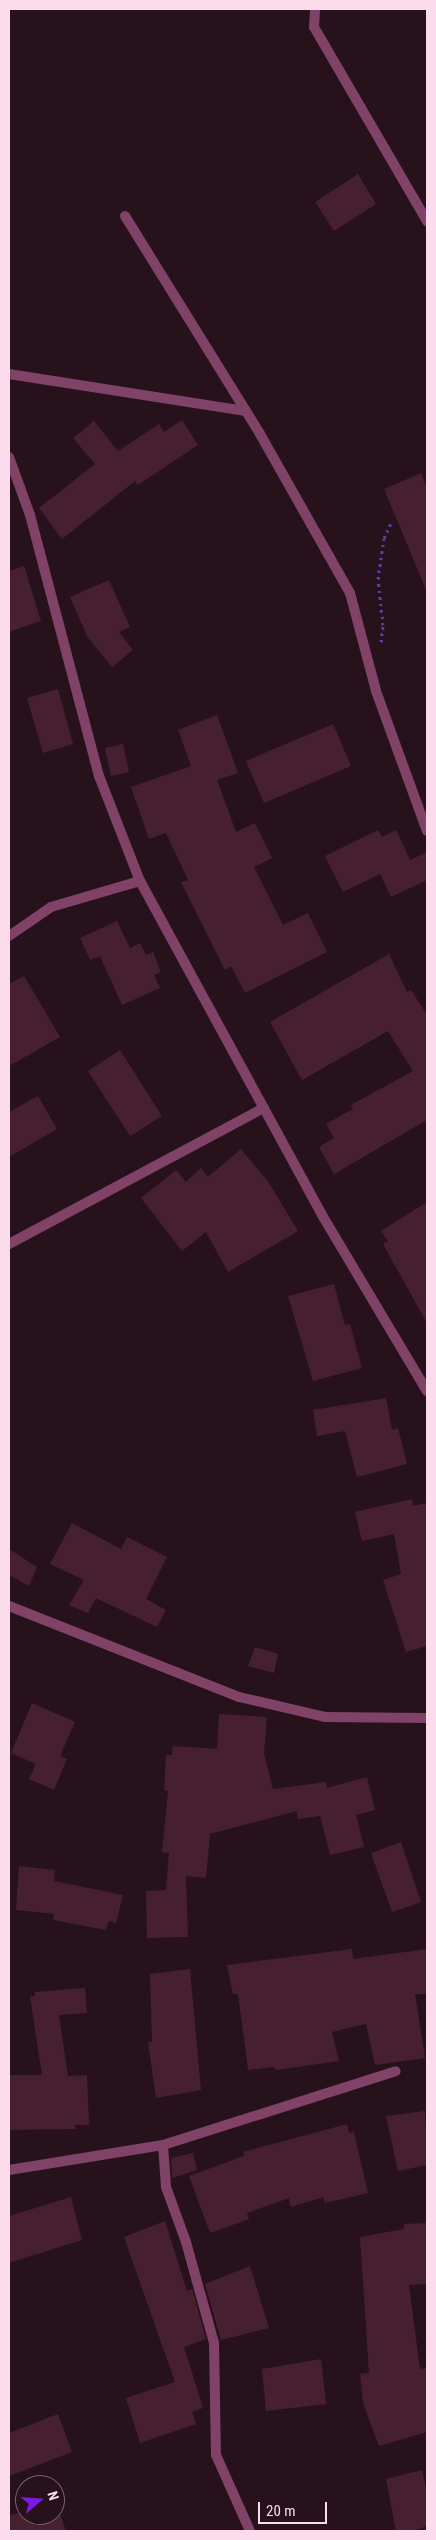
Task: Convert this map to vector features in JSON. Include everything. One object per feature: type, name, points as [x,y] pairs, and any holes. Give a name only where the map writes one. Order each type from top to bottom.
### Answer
[{"type":"street","points":[[315,9],[314,27],[427,221]]},
{"type":"street","points":[[125,216],[246,411],[350,594],[370,669],[427,831]]},
{"type":"street","points":[[10,373],[246,411]]},
{"type":"street","points":[[9,457],[30,515],[99,776],[140,881],[322,1215],[427,1391]]},
{"type":"street","points":[[9,936],[51,907],[140,881]]},
{"type":"street","points":[[9,1244],[264,1108]]},
{"type":"street","points":[[9,1606],[239,1697],[325,1716],[427,1718]]},
{"type":"street","points":[[9,2170],[163,2145],[396,2071]]},
{"type":"street","points":[[163,2145],[166,2187],[186,2242],[214,2343],[216,2455],[250,2531]]},
{"type":"path","points":[[370,669],[380,651],[382,636],[378,579],[384,538],[391,523]]},
{"type":"building","points":[[358,174],[376,204],[334,231],[315,202]]},
{"type":"building","points":[[182,420],[198,445],[138,485],[135,481],[62,539],[39,508],[95,464],[73,438],[94,421],[118,451],[159,424],[164,432]]},
{"type":"building","points":[[421,473],[427,488],[427,592],[384,489]]},
{"type":"building","points":[[24,566],[41,621],[9,632],[9,571]]},
{"type":"building","points":[[109,580],[130,627],[119,632],[133,650],[112,667],[88,638],[70,597]]},
{"type":"building","points":[[58,689],[73,744],[43,753],[27,698]]},
{"type":"building","points":[[217,715],[238,773],[217,780],[236,832],[255,823],[272,858],[254,867],[283,925],[308,913],[327,952],[245,993],[231,966],[225,970],[181,882],[188,880],[166,833],[149,839],[131,787],[191,766],[178,730]]},
{"type":"building","points":[[333,724],[351,766],[264,803],[246,761]]},
{"type":"building","points":[[123,744],[129,772],[111,776],[105,748]]},
{"type":"building","points":[[378,830],[382,837],[396,830],[410,860],[427,852],[427,880],[391,897],[380,874],[343,892],[325,856]]},
{"type":"building","points":[[117,921],[130,948],[140,943],[146,955],[153,952],[161,972],[154,975],[160,988],[122,1005],[100,956],[90,960],[80,938]]},
{"type":"building","points":[[389,954],[407,992],[411,990],[427,1015],[427,1120],[334,1174],[319,1147],[334,1138],[326,1124],[353,1109],[351,1105],[413,1071],[388,1031],[302,1080],[270,1022]]},
{"type":"building","points":[[24,976],[60,1037],[9,1066],[9,984]]},
{"type":"building","points":[[120,1050],[162,1116],[130,1136],[88,1071]]},
{"type":"building","points":[[38,1096],[57,1129],[9,1157],[9,1112]]},
{"type":"building","points":[[241,1149],[269,1183],[298,1231],[228,1272],[206,1232],[182,1251],[141,1198],[176,1170],[186,1182],[201,1168],[208,1177]]},
{"type":"building","points":[[427,1202],[427,1323],[383,1244],[388,1241],[381,1231]]},
{"type":"building","points":[[334,1284],[345,1325],[350,1324],[362,1368],[313,1381],[288,1296]]},
{"type":"building","points":[[386,1398],[392,1430],[398,1428],[407,1464],[357,1477],[345,1431],[317,1436],[313,1410]]},
{"type":"building","points":[[412,1499],[413,1506],[427,1503],[427,1646],[406,1652],[383,1580],[401,1574],[394,1534],[362,1541],[355,1512]]},
{"type":"building","points":[[72,1523],[121,1549],[127,1537],[167,1557],[146,1599],[166,1610],[157,1627],[96,1598],[88,1613],[69,1605],[84,1580],[50,1564]]},
{"type":"building","points":[[9,1549],[37,1567],[29,1586],[9,1575]]},
{"type":"building","points":[[255,1647],[278,1654],[274,1673],[248,1666]]},
{"type":"building","points":[[32,1703],[75,1722],[60,1756],[67,1759],[54,1790],[29,1779],[36,1764],[11,1753]]},
{"type":"building","points":[[219,1714],[267,1717],[264,1754],[273,1789],[326,1782],[327,1788],[367,1777],[375,1810],[356,1815],[364,1847],[330,1855],[320,1816],[298,1819],[297,1811],[210,1834],[206,1878],[186,1876],[188,1937],[147,1938],[146,1891],[166,1890],[169,1853],[162,1852],[168,1791],[164,1790],[166,1755],[172,1755],[173,1746],[217,1749]]},
{"type":"building","points":[[401,1842],[421,1902],[392,1912],[371,1853]]},
{"type":"building","points":[[19,1866],[55,1870],[54,1881],[123,1895],[116,1923],[109,1921],[106,1930],[53,1920],[54,1914],[16,1910]]},
{"type":"building","points":[[352,1949],[353,1959],[427,1949],[427,1994],[415,1994],[425,2058],[375,2065],[366,2024],[332,2032],[339,2061],[276,2070],[274,2067],[248,2070],[238,1994],[233,1994],[227,1965]]},
{"type":"building","points":[[190,1969],[201,2090],[156,2098],[148,2042],[152,2042],[150,1974]]},
{"type":"building","points":[[85,1988],[87,2013],[59,2015],[68,2076],[87,2075],[89,2125],[75,2125],[76,2129],[9,2130],[9,2075],[42,2075],[30,1997],[35,1996],[35,1992]]},
{"type":"building","points":[[425,2111],[427,2165],[398,2171],[386,2116]]},
{"type":"building","points":[[347,2124],[349,2133],[354,2132],[368,2193],[325,2203],[323,2197],[291,2207],[289,2198],[247,2213],[249,2219],[210,2233],[189,2176],[244,2156],[243,2152]]},
{"type":"building","points":[[193,2153],[197,2170],[172,2178],[171,2158]]},
{"type":"building","points":[[71,2197],[82,2240],[9,2263],[9,2216]]},
{"type":"building","points":[[165,2221],[187,2291],[192,2289],[206,2339],[184,2347],[203,2408],[192,2412],[196,2424],[140,2443],[126,2398],[175,2382],[124,2237]]},
{"type":"building","points":[[427,2223],[427,2284],[409,2285],[420,2369],[427,2368],[427,2432],[379,2446],[363,2403],[360,2374],[369,2373],[360,2237],[404,2229],[404,2224]]},
{"type":"building","points":[[250,2266],[269,2328],[221,2340],[205,2284]]},
{"type":"building","points":[[321,2359],[326,2404],[266,2411],[262,2369]]},
{"type":"building","points":[[58,2414],[72,2452],[9,2476],[9,2433]]},
{"type":"building","points":[[422,2470],[427,2494],[427,2526],[413,2531],[396,2531],[386,2479]]},
{"type":"building","points":[[15,2514],[15,2525],[64,2525],[66,2531],[9,2531],[9,2516]]}]
